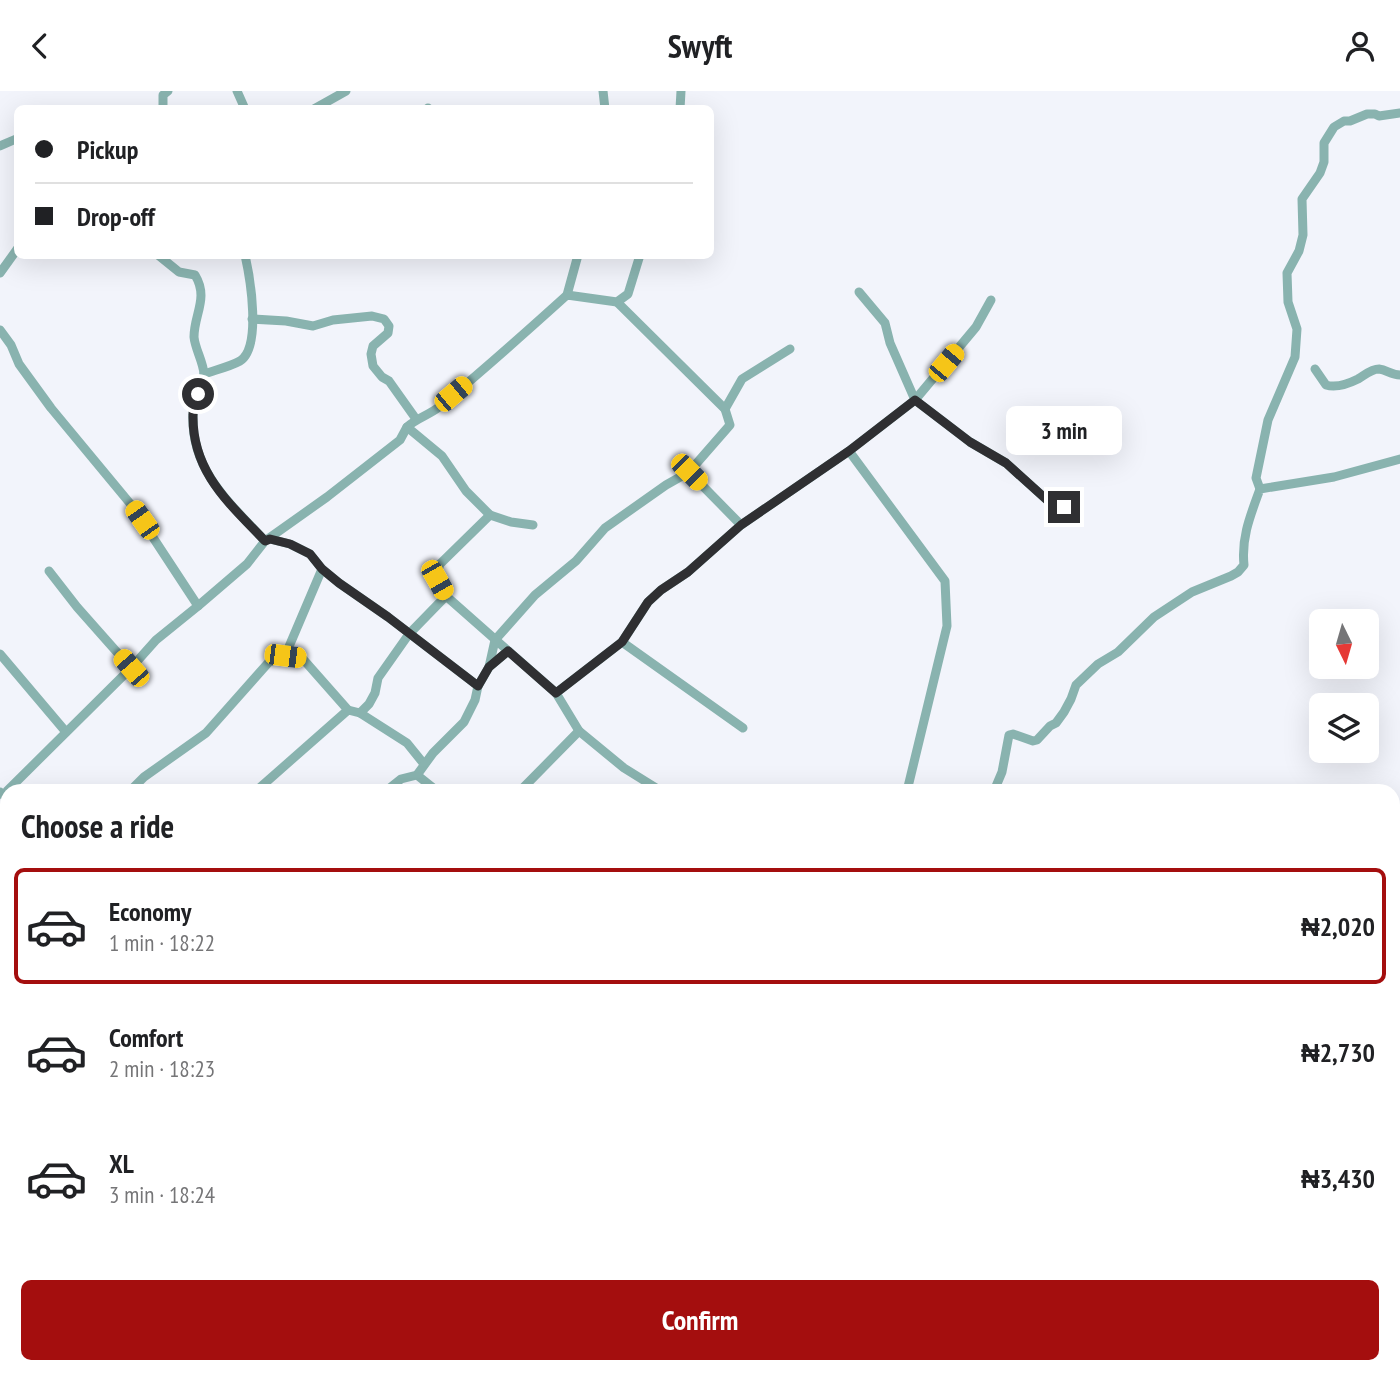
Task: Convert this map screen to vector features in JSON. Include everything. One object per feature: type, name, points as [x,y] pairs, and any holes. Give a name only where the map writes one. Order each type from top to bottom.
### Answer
[{"type":"street","points":[[321,105],[346,91]]},
{"type":"street","points":[[997,784],[1009,735],[1037,740],[1056,723],[1080,681],[1098,664],[1118,652],[1154,617],[1192,592],[1238,572],[1244,565],[1245,531],[1260,489],[1256,478],[1268,419],[1295,357],[1297,329],[1288,302],[1287,273],[1303,235],[1302,199],[1320,173],[1324,162],[1324,143],[1334,127],[1367,114],[1379,116],[1400,113]]},
{"type":"street","points":[[0,273],[14,254]]},
{"type":"street","points":[[163,259],[179,272],[195,275],[200,283],[202,296],[194,338],[204,374],[193,414],[197,448],[206,473],[267,540],[290,544],[310,554],[322,569],[478,686]]},
{"type":"street","points":[[204,374],[240,361],[247,354],[252,337],[252,319],[247,259]]},
{"type":"street","points":[[14,784],[156,640],[247,564],[267,540],[400,440],[407,427],[416,419],[435,410],[567,295],[577,259]]},
{"type":"street","points":[[617,302],[628,294],[639,259]]},
{"type":"street","points":[[859,292],[885,323],[890,343],[915,400],[970,442],[1006,463],[1047,500],[1064,507]]},
{"type":"street","points":[[395,784],[401,779],[416,775],[433,753],[464,722],[475,700],[478,686],[489,667],[495,639],[535,595],[576,561],[605,527],[689,472],[730,425],[725,409],[617,302],[567,295]]},
{"type":"street","points":[[556,693],[622,642],[648,602],[661,590],[688,572],[741,525],[849,451],[915,400],[976,327],[991,300]]},
{"type":"street","points":[[252,319],[313,326],[333,320],[372,316],[384,319],[389,326],[388,333],[373,347],[373,366],[389,381],[416,419]]},
{"type":"street","points":[[0,330],[11,345],[19,364],[51,408],[133,507],[198,606]]},
{"type":"street","points":[[725,409],[742,379],[790,349]]},
{"type":"street","points":[[1315,369],[1326,385],[1332,387],[1357,380],[1378,369],[1400,375]]},
{"type":"street","points":[[407,427],[442,456],[466,491],[490,515],[533,525]]},
{"type":"street","points":[[849,451],[945,581],[947,627],[909,784]]},
{"type":"street","points":[[1260,489],[1334,477],[1400,459]]},
{"type":"street","points":[[689,472],[741,525]]},
{"type":"street","points":[[490,515],[440,564],[436,572],[437,580],[446,596],[556,693],[579,731],[624,768],[650,784]]},
{"type":"street","points":[[285,656],[322,569]]},
{"type":"street","points":[[49,571],[131,668]]},
{"type":"street","points":[[360,713],[369,704],[378,678],[410,634],[446,596]]},
{"type":"street","points":[[622,642],[743,728]]},
{"type":"street","points":[[489,667],[508,651]]},
{"type":"street","points":[[0,654],[66,732]]},
{"type":"street","points":[[137,784],[206,733],[270,662],[285,656],[303,659],[348,711],[360,713],[407,743],[424,764]]},
{"type":"street","points":[[264,784],[348,711]]},
{"type":"street","points":[[527,784],[579,731]]},
{"type":"street","points":[[416,775],[428,784]]},
{"type":"route","points":[[198,394],[193,414],[197,448],[206,473],[265,541],[270,539],[290,544],[310,554],[322,569],[339,583],[478,686],[489,667],[508,651],[556,693],[622,642],[648,602],[661,590],[688,572],[741,525],[849,451],[915,400],[970,442],[1006,463],[1047,500],[1064,507]]}]
